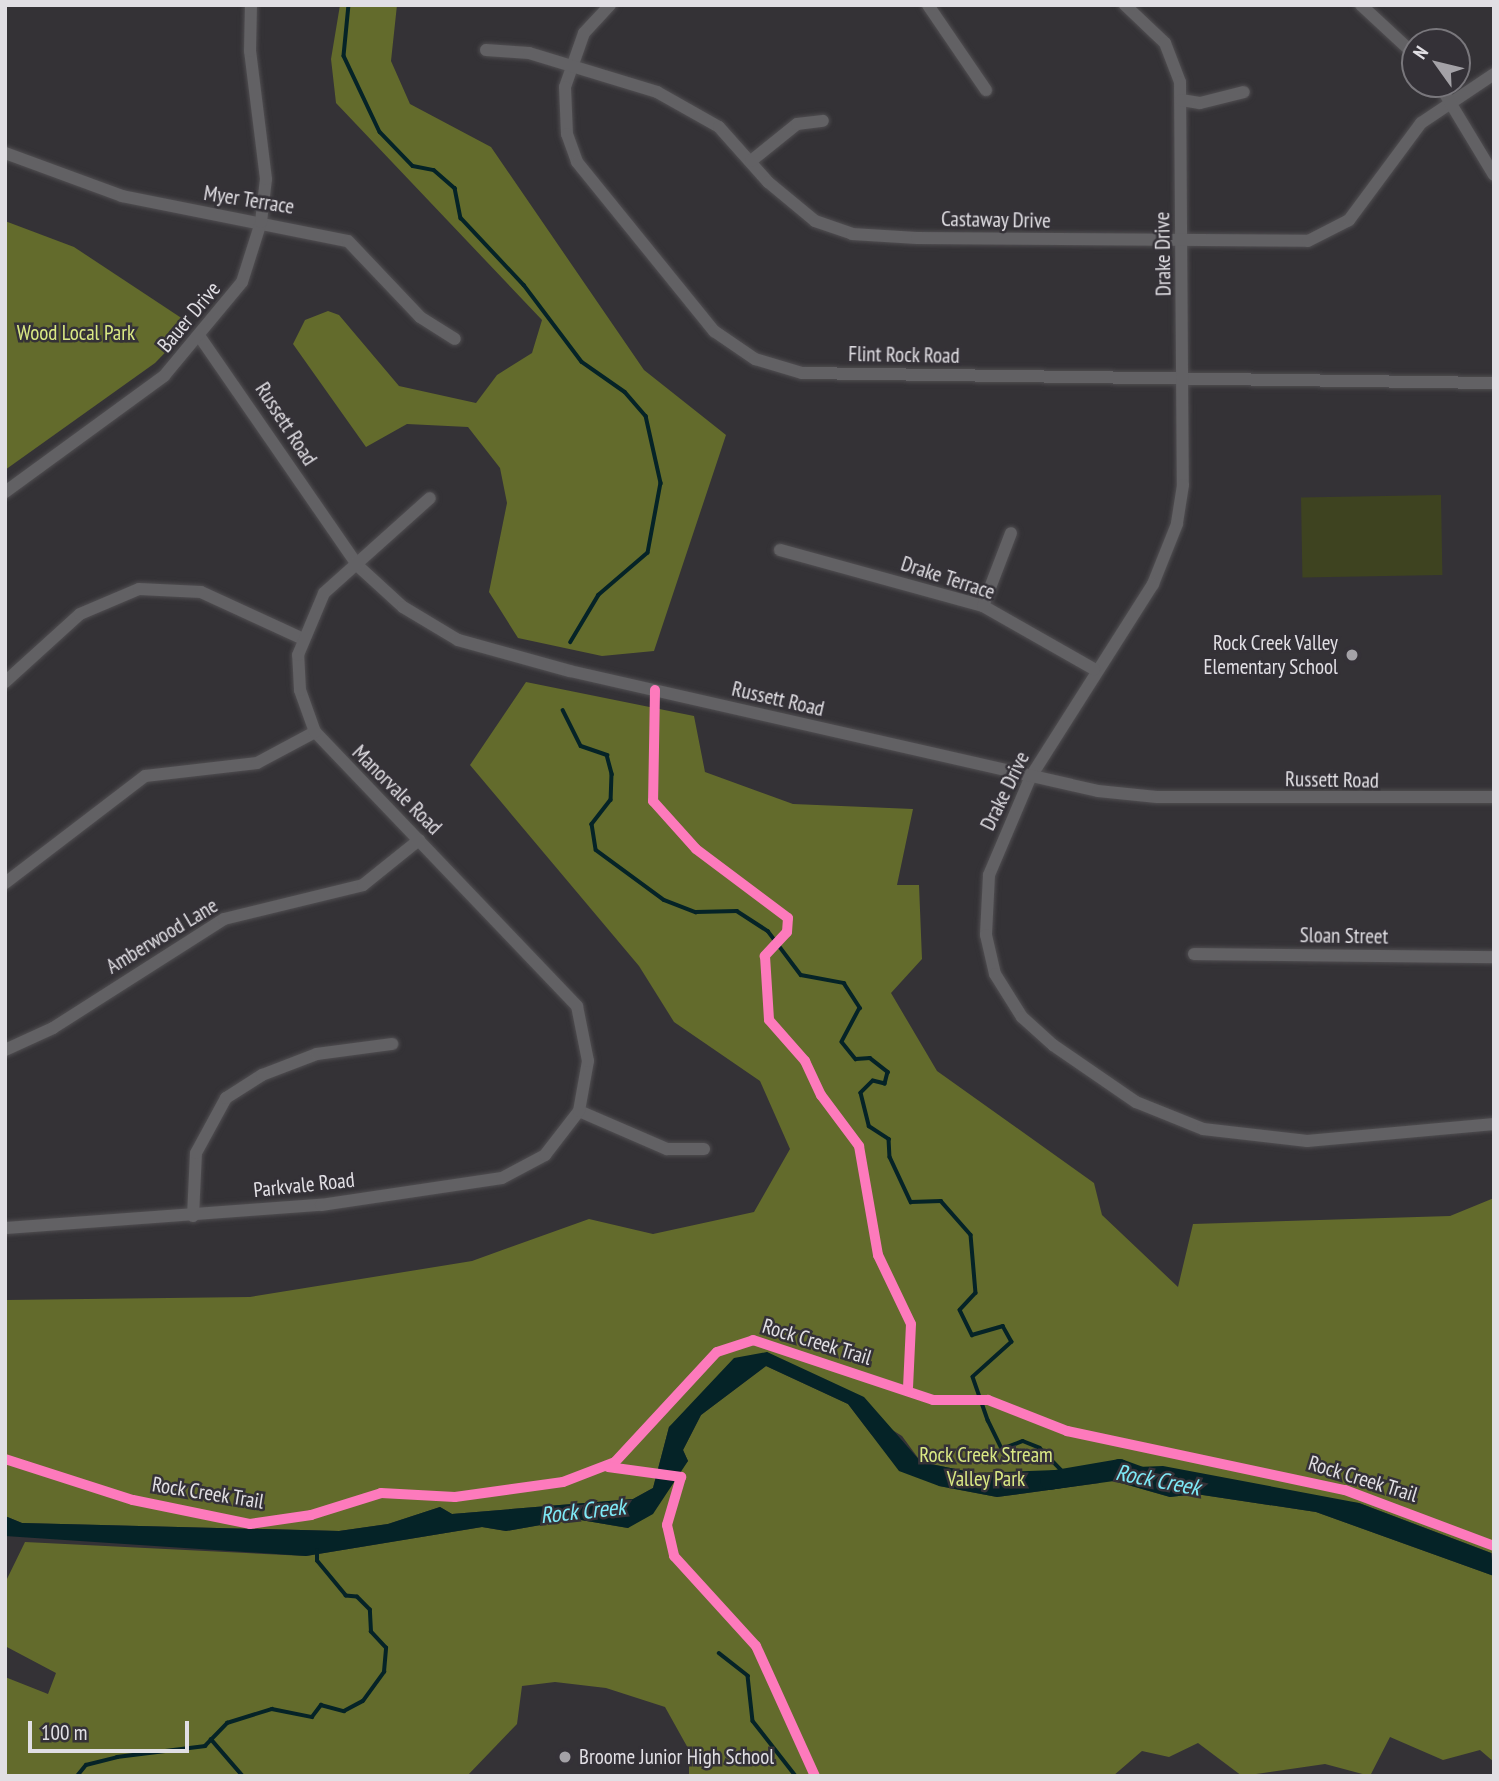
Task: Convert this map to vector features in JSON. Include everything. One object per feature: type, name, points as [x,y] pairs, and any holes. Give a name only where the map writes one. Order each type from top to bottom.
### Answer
[{"type":"street","name":"Bauer Drive","points":[[5,492],[164,376],[200,337],[242,282],[261,222],[266,179],[250,51],[251,5]]},
{"type":"street","name":"Flint Rock Road","points":[[610,5],[584,33],[570,65],[567,135],[587,178],[714,331],[755,359],[802,373],[1494,383]]},
{"type":"street","points":[[928,5],[986,90]]},
{"type":"street","name":"Drake Drive","points":[[1125,5],[1165,43],[1181,100],[1183,485],[1171,544],[1153,584],[1094,670],[1031,776],[989,875],[986,935],[995,974],[1021,1017],[1053,1045],[1136,1102],[1203,1129],[1307,1141],[1494,1124]]},
{"type":"street","points":[[1361,5],[1401,42]]},
{"type":"street","name":"Castaway Drive","points":[[486,50],[530,52],[694,109],[797,208],[852,234],[1183,242],[1308,241],[1335,231],[1422,123],[1450,101],[1494,74]]},
{"type":"street","points":[[1181,100],[1200,103],[1244,92]]},
{"type":"street","points":[[1448,98],[1494,175]]},
{"type":"street","points":[[751,161],[797,124],[823,121]]},
{"type":"street","name":"Myer Terrace","points":[[5,153],[122,196],[348,241],[420,317],[455,339]]},
{"type":"street","name":"Russett Road","points":[[200,337],[357,565],[420,620],[508,656],[1031,776],[1157,797],[1494,797]]},
{"type":"street","name":"Manorvale Road","points":[[430,498],[324,593],[303,639],[300,690],[315,732],[577,1006],[588,1061],[579,1111]]},
{"type":"street","points":[[983,606],[1011,533]]},
{"type":"street","name":"Drake Terrace","points":[[779,550],[983,606],[1094,670]]},
{"type":"street","points":[[5,682],[80,614],[139,589],[201,592],[303,639]]},
{"type":"street","points":[[5,883],[145,776],[257,763],[315,732]]},
{"type":"street","name":"Amberwood Lane","points":[[5,1050],[53,1028],[224,919],[363,885],[419,840]]},
{"type":"street","name":"Sloan Street","points":[[1194,954],[1494,957]]},
{"type":"street","points":[[194,1216],[195,1153],[226,1098],[252,1079],[317,1054],[392,1044]]},
{"type":"street","points":[[579,1111],[667,1149],[704,1149]]},
{"type":"street","name":"Parkvale Road","points":[[5,1228],[194,1216],[502,1178],[545,1155],[579,1111]]},
{"type":"green space","points":[[340,5],[397,5],[391,61],[410,104],[491,147],[644,370],[726,435],[654,651],[602,656],[518,638],[489,592],[507,503],[500,468],[468,427],[407,424],[366,447],[293,344],[305,320],[328,311],[339,315],[399,386],[476,403],[497,375],[532,353],[542,320],[336,103],[331,59]]},
{"type":"green space","name":"Wood Local Park","points":[[5,221],[74,247],[192,325],[155,363],[5,470]]},
{"type":"green space","points":[[1441,495],[1442,575],[1302,577],[1301,497]]},
{"type":"green space","name":"Rock Creek Stream Valley Park","points":[[526,682],[694,716],[705,772],[793,804],[913,809],[897,885],[919,885],[922,959],[891,993],[937,1071],[1094,1183],[1102,1215],[1178,1287],[1193,1224],[1450,1216],[1494,1198],[1494,1554],[1359,1503],[975,1473],[921,1462],[902,1436],[767,1352],[669,1427],[653,1488],[633,1499],[452,1514],[440,1507],[388,1524],[339,1531],[22,1523],[5,1516],[5,1300],[250,1297],[472,1261],[589,1219],[653,1234],[754,1212],[790,1149],[760,1081],[674,1022],[639,966],[470,765]]},
{"type":"green space","points":[[766,1366],[848,1404],[871,1434],[939,1486],[997,1497],[1114,1481],[1170,1497],[1196,1494],[1316,1512],[1494,1576],[1494,1762],[1480,1750],[1443,1760],[1390,1737],[1370,1776],[1325,1764],[1242,1776],[1198,1743],[1169,1757],[1142,1751],[1113,1776],[689,1776],[689,1750],[665,1707],[606,1688],[555,1682],[522,1686],[517,1724],[467,1776],[5,1776],[5,1677],[48,1694],[56,1673],[5,1646],[5,1583],[25,1542],[306,1556],[482,1527],[506,1531],[575,1519],[628,1528],[688,1461],[683,1450],[701,1415]]},
{"type":"water","points":[[767,1352],[864,1397],[921,1462],[975,1473],[1163,1466],[1359,1503],[1491,1553],[1494,1576],[1316,1512],[1196,1494],[1170,1497],[1114,1481],[997,1497],[939,1486],[899,1471],[848,1404],[766,1366],[701,1415],[683,1450],[688,1461],[653,1514],[628,1528],[575,1519],[506,1531],[482,1527],[306,1556],[5,1536],[5,1516],[22,1523],[339,1531],[388,1524],[440,1507],[452,1514],[633,1499],[653,1488],[669,1427],[734,1358]]},
{"type":"waterway","points":[[349,5],[344,56],[380,132],[413,166],[434,170],[455,188],[461,218],[524,285],[582,362],[625,392],[646,416],[661,483],[648,553],[599,595],[571,642]]},
{"type":"waterway","points":[[563,710],[581,746],[607,755],[612,774],[611,800],[592,824],[596,850],[664,900],[696,912],[737,911],[768,931],[801,975],[844,983],[860,1008],[842,1042],[856,1059],[870,1058],[888,1072],[885,1084],[873,1081],[861,1093],[869,1126],[889,1139],[890,1157],[911,1202],[941,1201],[971,1235],[976,1293],[960,1310],[972,1335],[1003,1326],[1012,1342],[973,1377],[988,1420],[1002,1449],[1023,1441],[1040,1448],[1065,1474]]},
{"type":"waterway","name":"Rock Creek","points":[[1049,1480],[1119,1468],[1146,1478]]},
{"type":"waterway","points":[[77,1776],[86,1765],[117,1757],[205,1746],[227,1723],[272,1709],[312,1717],[321,1705],[344,1711],[363,1701],[384,1672],[386,1648],[371,1632],[370,1610],[357,1597],[346,1596],[317,1561],[317,1551]]},
{"type":"waterway","points":[[719,1653],[748,1676],[753,1721],[796,1776]]},
{"type":"waterway","points":[[211,1739],[243,1776]]},
{"type":"cycle path","points":[[655,690],[653,801],[696,849],[788,918],[787,932],[765,956],[769,1020],[805,1061],[821,1095],[859,1146],[878,1255],[911,1324],[908,1387]]},
{"type":"cycle path","name":"Rock Creek Trail","points":[[5,1459],[133,1500],[250,1524],[311,1515],[381,1493],[455,1497],[563,1482],[615,1462],[717,1352],[753,1340],[933,1400],[988,1400],[1067,1431],[1345,1490],[1494,1546]]},
{"type":"cycle path","points":[[608,1467],[681,1477],[667,1525],[674,1556],[756,1646],[815,1776]]},
{"type":"place","name":"Rock Creek Valley Elementary School","points":[[1352,655]]},
{"type":"place","name":"Broome Junior High School","points":[[565,1757]]}]
